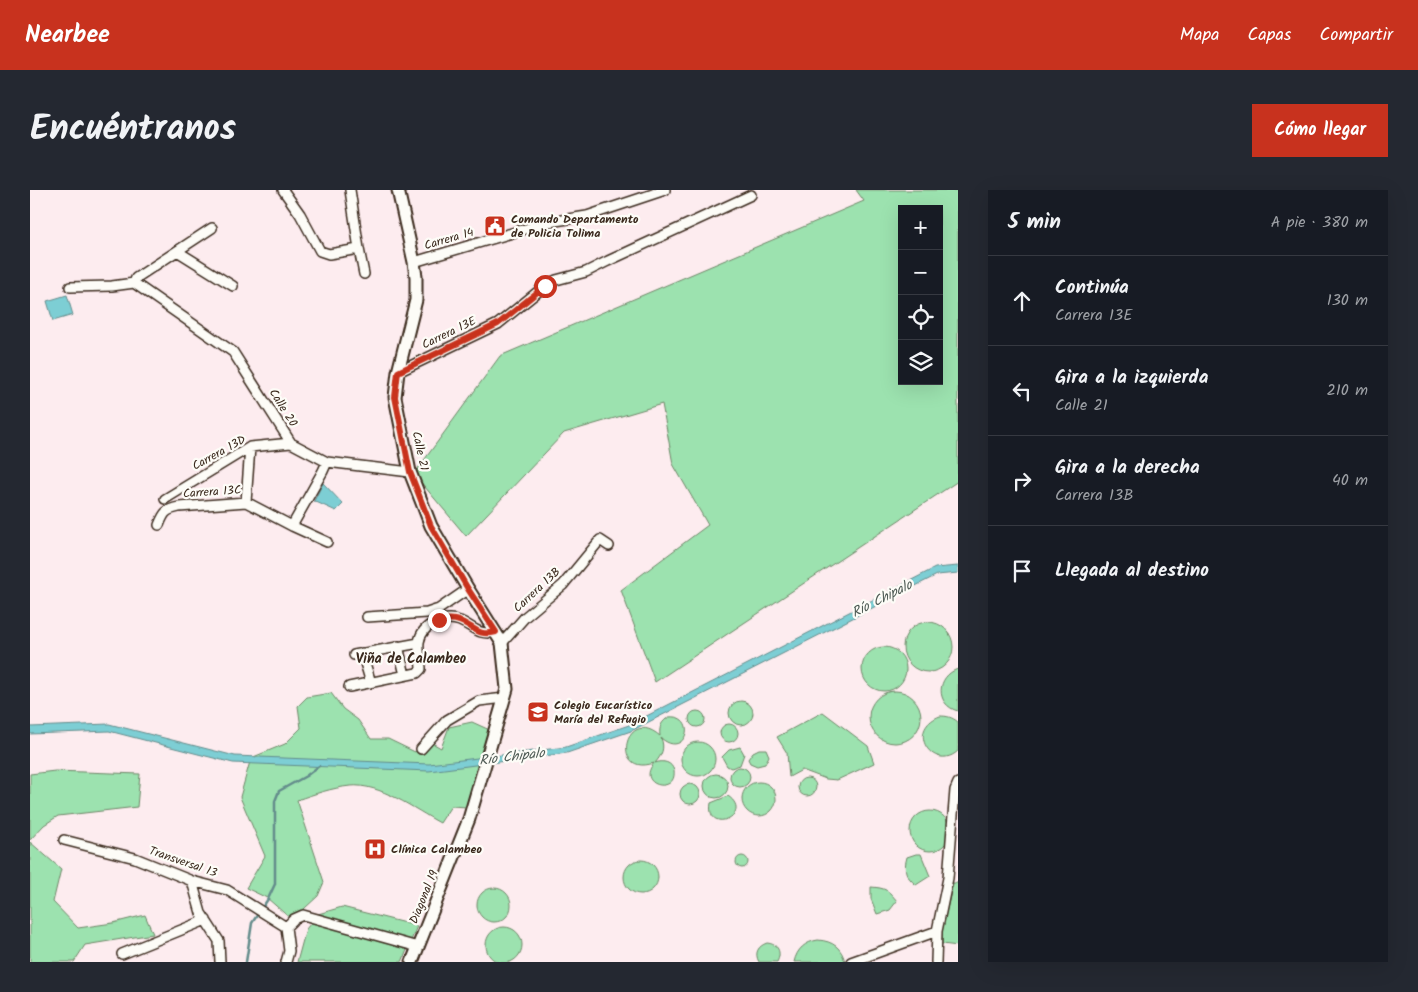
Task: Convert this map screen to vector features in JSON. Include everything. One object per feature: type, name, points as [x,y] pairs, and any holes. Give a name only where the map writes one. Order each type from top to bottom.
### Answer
[{"type":"street","points":[[283,190],[300,214],[320,251],[330,254],[359,249]]},
{"type":"street","points":[[350,190],[364,274]]},
{"type":"street","name":"Calle 21","points":[[398,190],[416,277],[416,300],[398,372],[395,397],[410,472],[431,526],[502,643],[508,689],[505,698]]},
{"type":"street","name":"Carrera 14","points":[[414,262],[549,222],[587,216],[665,190]]},
{"type":"street","name":"Carrera 13E","points":[[398,372],[498,324],[545,286],[556,280],[592,270],[751,196]]},
{"type":"street","points":[[70,287],[112,286],[134,283],[136,278],[212,228]]},
{"type":"street","points":[[177,251],[233,286]]},
{"type":"street","name":"Calle 20","points":[[134,283],[233,352],[291,443],[327,462]]},
{"type":"street","name":"Carrera 13D","points":[[165,499],[250,447],[291,443]]},
{"type":"street","points":[[246,502],[250,447]]},
{"type":"street","points":[[292,526],[327,462],[410,472]]},
{"type":"street","name":"Carrera 13C","points":[[159,526],[164,514],[169,509],[246,502],[327,542]]},
{"type":"street","name":"Carrera 13B","points":[[502,643],[525,617],[563,585],[600,540],[609,546]]},
{"type":"street","points":[[367,617],[427,613],[439,609],[468,589]]},
{"type":"street","points":[[350,687],[417,673],[421,669],[419,643],[426,628],[433,622],[453,619],[459,620],[478,632],[496,632]]},
{"type":"street","points":[[371,683],[358,654],[419,643]]},
{"type":"street","points":[[398,646],[405,676]]},
{"type":"street","points":[[421,749],[447,720],[479,701],[505,698]]},
{"type":"street","name":"Diagonal 19","points":[[412,962],[469,819],[505,698]]},
{"type":"street","points":[[936,962],[937,931],[947,884],[955,790],[958,783]]},
{"type":"street","name":"Transversal 13","points":[[64,840],[135,858],[192,881],[227,890],[286,927]]},
{"type":"street","points":[[192,881],[201,913],[219,941],[220,962]]},
{"type":"street","points":[[286,962],[289,951],[286,927],[303,915],[418,947]]},
{"type":"street","points":[[122,954],[206,920]]},
{"type":"street","points":[[851,962],[937,931]]},
{"type":"green space","points":[[856,190],[958,190],[958,481],[655,682],[621,590],[708,525],[673,464],[662,404],[564,433],[466,536],[414,474],[500,356],[864,201]]},
{"type":"green space","points":[[928,622],[946,629],[953,647],[946,665],[928,672],[910,665],[903,647],[910,629]]},
{"type":"green space","points":[[884,647],[896,651],[902,657],[906,669],[902,681],[896,687],[884,691],[872,687],[866,681],[862,669],[866,657],[872,651]]},
{"type":"green space","points":[[958,669],[958,711],[950,708],[945,703],[941,690],[945,678]]},
{"type":"green space","points":[[895,691],[905,693],[913,699],[919,707],[921,717],[919,727],[913,735],[905,741],[895,743],[885,741],[877,735],[871,727],[869,717],[871,707],[877,699],[885,693]]},
{"type":"green space","points":[[331,693],[343,709],[358,720],[371,739],[388,739],[415,752],[425,739],[441,748],[449,727],[472,722],[494,732],[467,807],[451,806],[440,823],[396,798],[361,786],[337,788],[297,800],[324,882],[318,896],[292,920],[267,898],[246,888],[265,856],[240,797],[251,758],[285,744],[301,728],[298,706],[307,697]]},
{"type":"green space","points":[[741,701],[750,704],[753,713],[750,722],[741,725],[732,722],[729,713],[732,704]]},
{"type":"green space","points":[[697,711],[703,713],[705,719],[703,725],[697,727],[691,725],[689,719],[691,713]]},
{"type":"green space","points":[[823,712],[868,746],[874,763],[837,780],[826,779],[802,770],[789,777],[787,753],[777,737]]},
{"type":"green space","points":[[940,716],[949,717],[958,722],[958,751],[949,756],[940,757],[926,747],[924,730],[929,722]]},
{"type":"green space","points":[[669,717],[678,718],[684,722],[686,735],[677,744],[670,743],[661,738],[662,751],[655,763],[667,763],[674,771],[673,778],[669,783],[658,785],[650,777],[650,771],[654,763],[640,765],[631,761],[627,753],[627,744],[631,735],[638,729],[648,729],[660,736],[661,725]]},
{"type":"green space","points":[[725,724],[733,724],[738,729],[736,740],[725,742],[720,737],[720,729]]},
{"type":"green space","points":[[698,742],[710,747],[715,759],[710,771],[698,776],[686,771],[681,759],[686,747]]},
{"type":"green space","points":[[740,747],[744,754],[740,765],[731,768],[727,766],[722,757],[729,750]]},
{"type":"green space","points":[[759,749],[766,749],[769,756],[765,764],[757,766],[750,763],[748,759],[753,752]]},
{"type":"green space","points":[[740,767],[747,770],[750,777],[747,784],[740,787],[733,784],[730,777],[733,770]]},
{"type":"green space","points":[[55,771],[140,774],[137,807],[58,816],[44,825],[30,840],[30,774]]},
{"type":"green space","points":[[716,774],[724,778],[728,786],[724,794],[716,798],[708,794],[704,786],[708,778]]},
{"type":"green space","points":[[803,778],[811,778],[816,783],[814,794],[803,796],[798,791],[798,783]]},
{"type":"green space","points":[[759,782],[771,787],[776,799],[771,811],[759,816],[747,811],[742,799],[747,787]]},
{"type":"green space","points":[[686,784],[694,784],[700,790],[700,798],[694,804],[686,804],[680,798],[680,790]]},
{"type":"green space","points":[[728,796],[735,803],[736,810],[727,819],[715,818],[711,813],[711,803]]},
{"type":"green space","points":[[930,811],[944,817],[950,831],[944,845],[930,851],[916,845],[910,831],[916,817]]},
{"type":"green space","points":[[30,842],[61,869],[53,902],[78,928],[113,923],[145,915],[153,934],[85,945],[74,962],[30,962]]},
{"type":"green space","points":[[921,854],[930,876],[916,885],[908,876],[905,866],[907,857]]},
{"type":"green space","points":[[744,856],[747,857],[747,867],[740,868],[737,867],[736,860],[737,857]]},
{"type":"green space","points":[[641,860],[653,865],[658,877],[653,889],[641,894],[629,889],[624,877],[629,865]]},
{"type":"green space","points":[[953,883],[958,883],[958,946],[942,944],[942,930]]},
{"type":"green space","points":[[871,887],[886,890],[897,901],[890,910],[877,914],[871,899]]},
{"type":"green space","points":[[494,888],[501,889],[506,893],[510,898],[510,912],[506,917],[501,921],[494,922],[487,921],[482,917],[478,912],[477,905],[478,898],[482,893],[487,889]]},
{"type":"green space","points":[[342,907],[417,926],[402,962],[297,962],[306,929],[318,914]]},
{"type":"green space","points":[[504,927],[516,933],[522,945],[516,957],[504,963],[492,957],[486,945],[492,933]]},
{"type":"green space","points":[[818,940],[836,946],[842,953],[845,962],[794,962],[797,953],[802,947],[809,942]]},
{"type":"green space","points":[[767,943],[774,945],[778,949],[777,962],[759,962],[758,950]]},
{"type":"water","points":[[67,295],[73,315],[53,321],[47,301]]},
{"type":"water","points":[[323,483],[343,504],[336,511],[314,501]]},
{"type":"water","name":"Río Chipalo","points":[[958,566],[958,573],[937,575],[631,731],[567,753],[429,771],[233,763],[109,731],[30,734],[30,727],[109,724],[235,756],[429,764],[566,747],[629,725],[935,568]]},
{"type":"waterway","points":[[246,962],[252,923],[268,899],[275,884],[275,801],[279,791],[306,776],[319,766]]},
{"type":"place","name":"Comando Departamento de Policia Tolima","points":[[495,226]]},
{"type":"place","name":"Colegio Eucarístico María del Refugio","points":[[538,712]]},
{"type":"place","name":"Clínica Calambeo","points":[[375,849]]},
{"type":"district","name":"Viña de Calambeo","points":[[411,659]]},
{"type":"route","points":[[439,620],[459,620],[478,632],[496,632],[431,526],[410,472],[395,397],[398,372],[498,324],[545,286]]}]
